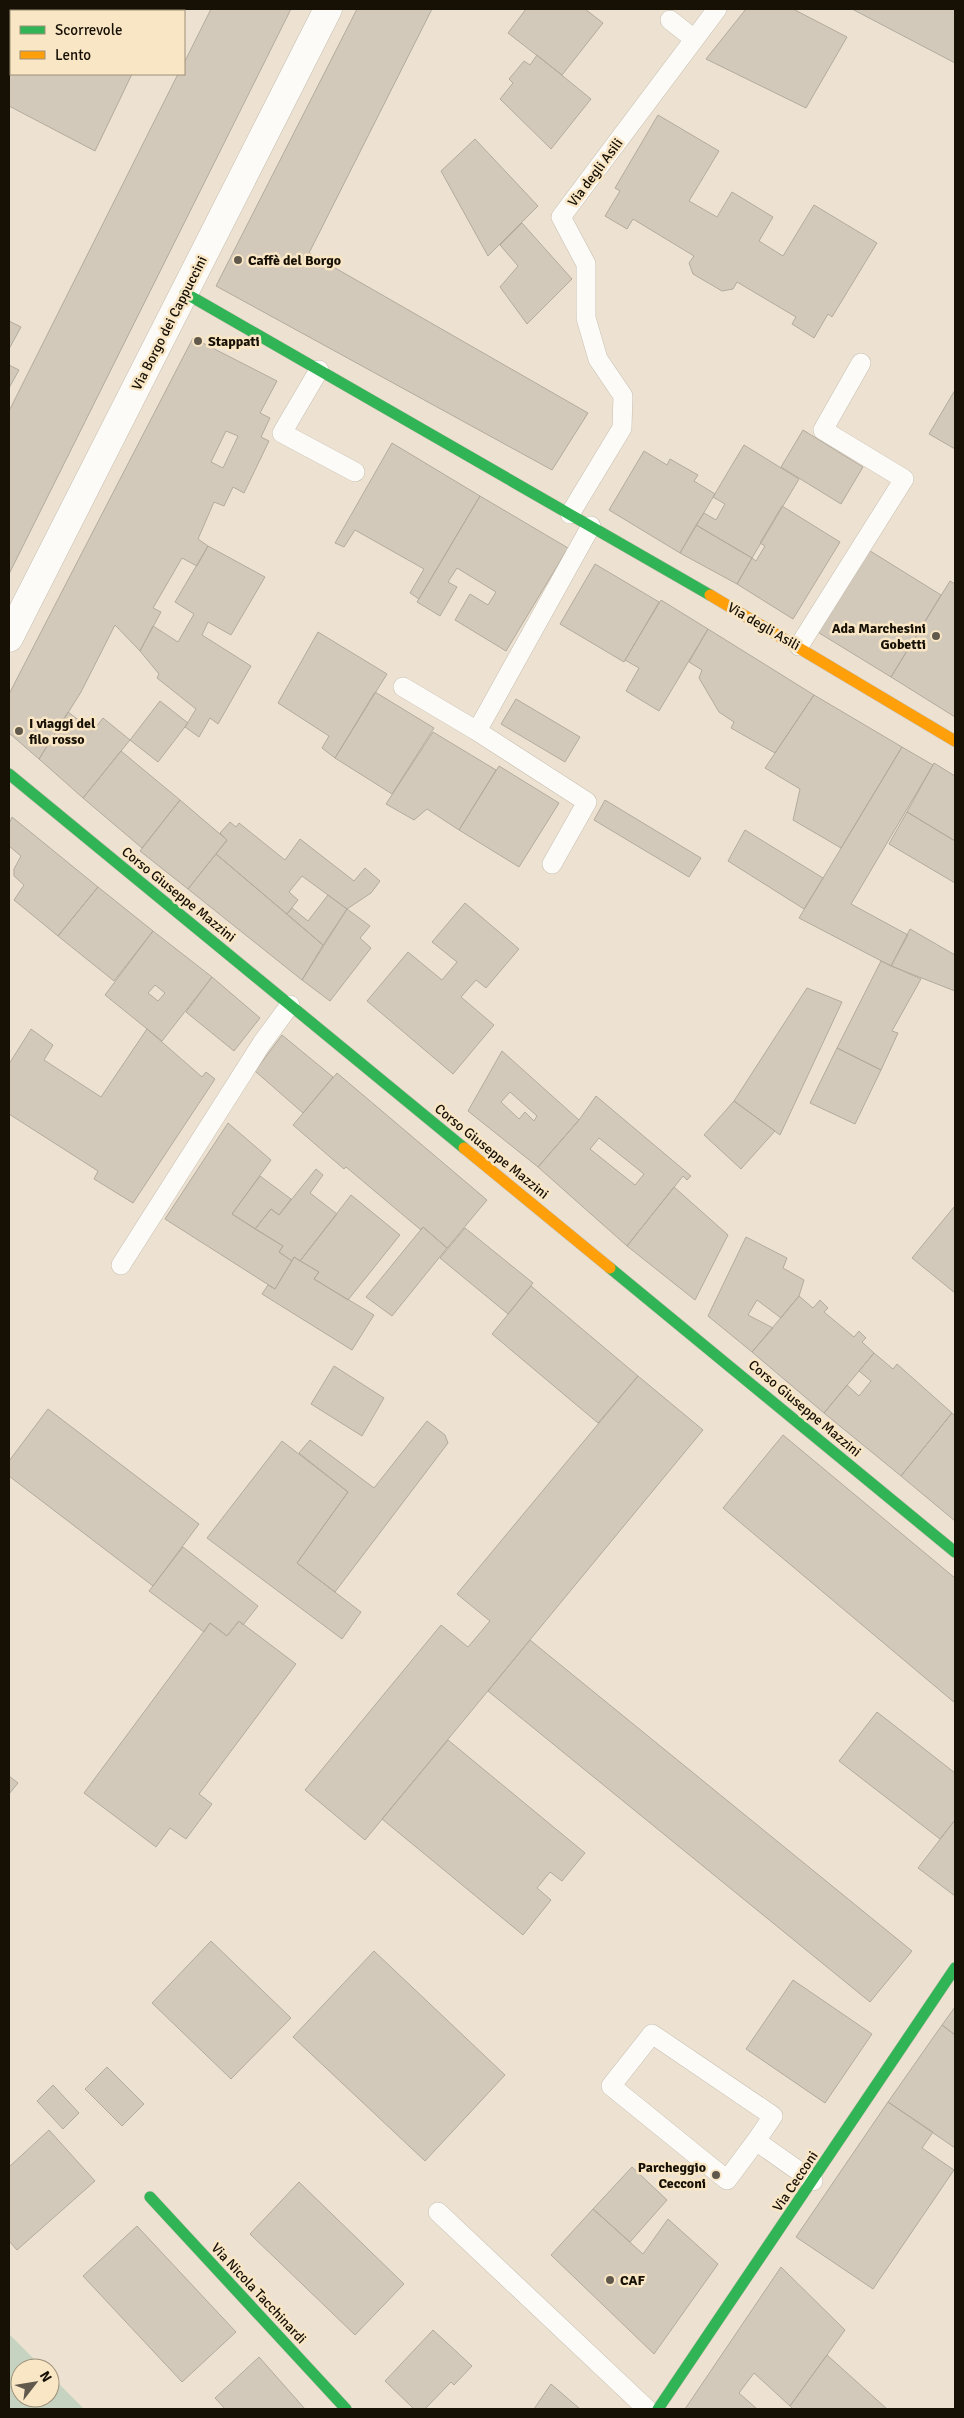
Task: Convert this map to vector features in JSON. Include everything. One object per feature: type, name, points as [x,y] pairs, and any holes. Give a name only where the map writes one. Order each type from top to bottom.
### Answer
[{"type":"street","name":"Via Borgo dei Cappuccini","points":[[9,638],[328,9]]},
{"type":"street","name":"Via degli Asili","points":[[185,292],[799,646],[955,741]]},
{"type":"street","name":"Corso Giuseppe Mazzini","points":[[9,774],[955,1552]]},
{"type":"street","name":"Via Cecconi","points":[[658,2409],[955,1968]]},
{"type":"street","name":"Via Nicola Tacchinardi","points":[[150,2197],[346,2409]]},
{"type":"lane","name":"Via degli Asili","points":[[570,514],[622,428],[623,396],[598,359],[586,318],[586,264],[561,217],[716,9]]},
{"type":"lane","points":[[670,20],[694,38]]},
{"type":"lane","points":[[799,646],[904,479],[823,430],[861,363]]},
{"type":"lane","points":[[319,370],[282,433],[355,472]]},
{"type":"lane","points":[[477,731],[591,526]]},
{"type":"lane","points":[[403,687],[477,731],[587,802],[552,864]]},
{"type":"lane","points":[[121,1266],[262,1042],[290,1005]]},
{"type":"lane","points":[[652,2034],[773,2116],[756,2141],[727,2180],[611,2086],[652,2034]]},
{"type":"lane","points":[[756,2141],[813,2181]]},
{"type":"lane","points":[[438,2212],[648,2409]]},
{"type":"green space","points":[[9,2334],[33,2358],[10,2358],[10,2408],[60,2408],[60,2385],[84,2409],[9,2409]]},
{"type":"building","points":[[9,9],[64,10],[10,10],[10,18]]},
{"type":"building","points":[[211,9],[291,9],[9,574],[9,411],[177,75],[185,75],[185,61]]},
{"type":"building","points":[[357,9],[432,9],[309,253],[588,413],[552,470],[216,286]]},
{"type":"building","points":[[526,9],[585,9],[603,23],[562,75],[508,33]]},
{"type":"building","points":[[746,9],[793,9],[847,37],[806,108],[706,59]]},
{"type":"building","points":[[852,9],[955,9],[955,63]]},
{"type":"building","points":[[10,32],[10,75],[132,75],[95,151],[9,106]]},
{"type":"building","points":[[537,55],[591,99],[551,149],[500,99],[513,83],[509,79],[524,61],[530,65]]},
{"type":"building","points":[[658,115],[719,151],[689,201],[717,217],[732,192],[773,217],[759,241],[783,256],[814,205],[877,243],[832,317],[828,314],[814,338],[792,324],[796,317],[737,282],[733,289],[722,291],[693,274],[689,263],[694,256],[633,219],[627,229],[605,216],[620,191],[615,188]]},
{"type":"building","points":[[475,139],[538,206],[488,256],[441,171]]},
{"type":"building","points":[[522,223],[572,279],[527,324],[500,287],[518,266],[500,245]]},
{"type":"building","points":[[9,321],[21,327],[9,349]]},
{"type":"building","points":[[193,338],[277,381],[260,413],[270,418],[261,437],[269,441],[244,493],[233,487],[224,506],[214,502],[198,539],[208,546],[197,566],[182,558],[153,608],[161,612],[140,651],[115,625],[81,692],[39,759],[9,733],[9,694]],"holes":[[[226,431],[238,436],[223,468],[211,462]]]},
{"type":"building","points":[[9,365],[19,370],[9,388]]},
{"type":"building","points":[[955,390],[955,449],[929,434]]},
{"type":"building","points":[[803,430],[863,467],[841,504],[781,467]]},
{"type":"building","points":[[392,443],[480,496],[419,599],[410,593],[424,569],[355,530],[344,547],[335,543]]},
{"type":"building","points":[[744,445],[799,479],[752,558],[696,525],[704,513],[716,520],[725,504],[713,497]]},
{"type":"building","points":[[644,451],[667,465],[670,459],[698,475],[694,481],[715,494],[680,553],[609,510]]},
{"type":"building","points":[[480,496],[568,548],[506,651],[455,620],[470,594],[488,605],[496,592],[457,568],[448,582],[457,587],[440,616],[417,602]]},
{"type":"building","points":[[782,506],[840,542],[793,619],[737,584],[752,558],[756,561],[765,546],[760,543]]},
{"type":"building","points":[[696,525],[752,558],[737,584],[680,553]]},
{"type":"building","points":[[208,546],[265,577],[231,635],[208,622],[202,635],[251,666],[218,724],[210,718],[199,737],[185,727],[196,709],[157,678],[159,674],[140,651],[153,626],[178,642],[194,614],[175,602]]},
{"type":"building","points":[[867,549],[941,595],[891,677],[816,631]]},
{"type":"building","points":[[595,564],[659,602],[624,662],[560,624]]},
{"type":"building","name":"Ada Marchesini Gobetti","points":[[950,581],[955,584],[955,717],[891,677]]},
{"type":"building","points":[[661,600],[708,629],[659,711],[626,691],[639,668],[625,660]]},
{"type":"building","points":[[708,629],[814,695],[775,753],[731,728],[734,722],[719,712],[699,678],[702,670],[689,662]]},
{"type":"building","points":[[318,632],[387,674],[335,758],[322,748],[329,736],[278,703]]},
{"type":"building","points":[[375,692],[434,728],[392,794],[335,758]]},
{"type":"building","points":[[814,695],[902,747],[841,848],[793,820],[800,789],[765,768]]},
{"type":"building","points":[[516,699],[580,737],[565,762],[501,724]]},
{"type":"building","points":[[160,701],[188,723],[158,762],[130,740]]},
{"type":"building","points":[[68,712],[93,731],[103,718],[130,740],[83,798],[39,759]]},
{"type":"building","points":[[433,732],[496,770],[459,830],[427,809],[414,820],[386,804]]},
{"type":"building","points":[[902,747],[933,765],[851,904],[908,935],[891,966],[799,918]]},
{"type":"building","points":[[121,751],[180,800],[142,848],[83,798]]},
{"type":"building","points":[[934,763],[955,776],[955,841],[907,812]]},
{"type":"building","points":[[499,766],[559,803],[519,867],[459,830]]},
{"type":"building","points":[[180,800],[227,840],[188,889],[140,851]]},
{"type":"building","points":[[605,800],[701,858],[689,877],[594,820]]},
{"type":"building","points":[[907,812],[955,841],[955,883],[889,844]]},
{"type":"building","points":[[12,817],[98,887],[58,936],[14,900],[24,885],[14,876],[14,869],[21,856],[9,846],[9,824]]},
{"type":"building","points":[[230,822],[236,827],[239,823],[285,860],[300,839],[354,881],[365,868],[380,881],[371,893],[347,909],[302,876],[289,892],[298,900],[287,914],[216,854],[227,840],[220,833]]},
{"type":"building","points":[[745,830],[823,878],[804,909],[728,861]]},
{"type":"building","points":[[216,854],[323,945],[302,980],[188,889]]},
{"type":"building","points":[[98,887],[153,931],[114,981],[58,936]]},
{"type":"building","points":[[328,895],[347,909],[323,945],[287,914],[292,908],[308,921]]},
{"type":"building","points":[[465,903],[519,949],[486,988],[476,980],[461,997],[494,1025],[453,1074],[367,1001],[408,952],[442,980],[457,962],[432,942]]},
{"type":"building","points":[[347,909],[370,926],[360,938],[371,948],[330,1001],[302,980]]},
{"type":"building","points":[[910,929],[955,955],[955,991],[891,966]]},
{"type":"building","points":[[153,931],[212,977],[162,1041],[105,995]],"holes":[[[155,985],[165,993],[158,1001],[148,993]]]},
{"type":"building","points":[[881,961],[921,979],[892,1031],[898,1033],[881,1070],[837,1048]]},
{"type":"building","points":[[212,977],[260,1018],[234,1051],[186,1012]]},
{"type":"building","points":[[807,988],[842,1002],[780,1135],[734,1101]]},
{"type":"building","points":[[31,1029],[53,1045],[44,1060],[101,1097],[147,1029],[202,1077],[206,1072],[215,1079],[133,1203],[94,1179],[98,1171],[9,1114],[9,1064]]},
{"type":"building","points":[[282,1035],[333,1077],[303,1113],[255,1071]]},
{"type":"building","points":[[837,1048],[881,1070],[855,1124],[810,1103]]},
{"type":"building","points":[[502,1051],[579,1120],[538,1167],[468,1111]],"holes":[[[510,1092],[537,1116],[534,1121],[525,1112],[519,1119],[501,1102]]]},
{"type":"building","points":[[337,1073],[487,1200],[447,1248],[423,1227],[421,1230],[346,1167],[344,1169],[293,1125]]},
{"type":"building","points":[[596,1096],[691,1176],[687,1180],[683,1176],[627,1246],[538,1167],[579,1120]],"holes":[[[599,1138],[644,1174],[635,1185],[590,1149]]]},
{"type":"building","points":[[734,1101],[775,1131],[741,1169],[704,1135]]},
{"type":"building","points":[[228,1123],[271,1160],[232,1214],[283,1246],[279,1252],[292,1261],[275,1289],[165,1219]]},
{"type":"building","points":[[316,1169],[323,1175],[310,1193],[337,1214],[300,1261],[294,1257],[292,1261],[279,1252],[283,1246],[255,1229],[271,1209],[279,1215]]},
{"type":"building","points":[[260,1176],[291,1199],[279,1215],[271,1209],[255,1229],[232,1214]]},
{"type":"building","points":[[674,1187],[728,1235],[695,1300],[627,1246]]},
{"type":"building","points":[[351,1195],[400,1235],[348,1300],[314,1279],[319,1272],[300,1261]]},
{"type":"building","points":[[954,1207],[955,1209],[955,1293],[912,1258]]},
{"type":"building","points":[[423,1227],[447,1248],[392,1316],[366,1297]]},
{"type":"building","points":[[465,1228],[533,1283],[508,1314],[440,1258]]},
{"type":"building","points":[[746,1237],[787,1258],[783,1268],[804,1280],[799,1296],[781,1318],[757,1300],[748,1315],[773,1328],[752,1352],[708,1316]]},
{"type":"building","points":[[294,1257],[319,1272],[314,1279],[374,1315],[352,1350],[262,1294],[268,1285],[275,1289]]},
{"type":"building","points":[[531,1286],[638,1376],[598,1423],[492,1334]]},
{"type":"building","points":[[799,1296],[813,1308],[820,1300],[828,1308],[824,1312],[854,1337],[859,1331],[866,1338],[862,1342],[874,1353],[824,1413],[752,1352]]},
{"type":"building","points":[[874,1353],[893,1369],[897,1364],[952,1413],[901,1476],[824,1413],[847,1385],[859,1396],[871,1381],[859,1371]]},
{"type":"building","points":[[334,1366],[384,1398],[362,1436],[311,1404]]},
{"type":"building","points":[[638,1376],[703,1430],[365,1840],[305,1790],[441,1625],[468,1647],[490,1621],[457,1594]]},
{"type":"building","points":[[48,1409],[199,1524],[153,1586],[9,1476],[9,1461]]},
{"type":"building","points":[[952,1413],[955,1416],[955,1521],[901,1476]]},
{"type":"building","points":[[427,1421],[445,1435],[448,1443],[335,1592],[297,1563],[348,1492],[299,1453],[310,1440],[374,1488]]},
{"type":"building","points":[[783,1435],[955,1578],[955,1703],[723,1508]]},
{"type":"building","points":[[282,1441],[348,1492],[297,1563],[361,1612],[342,1639],[207,1538]]},
{"type":"building","points":[[183,1547],[258,1606],[243,1625],[239,1621],[227,1636],[210,1623],[204,1632],[149,1591]]},
{"type":"building","points":[[239,1621],[296,1664],[199,1794],[212,1804],[186,1839],[170,1828],[156,1847],[84,1793],[210,1623],[227,1636]]},
{"type":"building","points":[[530,1640],[912,1951],[870,2002],[488,1691]]},
{"type":"building","points":[[877,1712],[955,1773],[955,1820],[940,1839],[839,1761]]},
{"type":"building","points":[[448,1740],[585,1853],[562,1881],[550,1872],[537,1888],[551,1900],[523,1935],[382,1819]]},
{"type":"building","points":[[9,1776],[18,1783],[9,1794]]},
{"type":"building","points":[[955,1820],[955,1896],[918,1868]]},
{"type":"building","points":[[211,1941],[291,2018],[231,2079],[152,2003]]},
{"type":"building","points":[[374,1951],[505,2075],[425,2161],[293,2037]]},
{"type":"building","points":[[793,1980],[872,2034],[825,2103],[746,2049]]},
{"type":"building","points":[[955,2007],[955,2035],[942,2025]]},
{"type":"building","points":[[942,2025],[955,2035],[955,2148],[888,2102]]},
{"type":"building","points":[[107,2067],[144,2104],[122,2126],[85,2089]]},
{"type":"building","points":[[53,2085],[79,2113],[63,2129],[37,2101]]},
{"type":"building","points":[[888,2102],[933,2132],[922,2148],[954,2170],[873,2289],[796,2237]]},
{"type":"building","points":[[49,2130],[95,2181],[17,2250],[9,2241],[9,2167]]},
{"type":"building","points":[[632,2167],[667,2200],[630,2242],[593,2209]]},
{"type":"building","points":[[299,2182],[404,2284],[355,2335],[250,2234]]},
{"type":"building","points":[[593,2209],[643,2254],[668,2219],[718,2264],[654,2354],[551,2255]]},
{"type":"building","points":[[137,2226],[236,2332],[182,2382],[83,2276]]},
{"type":"building","points":[[781,2267],[845,2330],[790,2406],[754,2373],[739,2393],[757,2409],[685,2409]]},
{"type":"building","points":[[433,2330],[472,2366],[454,2385],[451,2382],[425,2409],[414,2409],[385,2381]]},
{"type":"building","points":[[827,2355],[887,2409],[793,2409],[790,2406]]},
{"type":"building","points":[[259,2357],[305,2409],[225,2409],[215,2398]]},
{"type":"building","points":[[551,2384],[580,2409],[534,2409]]},
{"type":"traffic: fast","points":[[185,293],[710,595]]},
{"type":"traffic: fast","points":[[9,774],[464,1148]]},
{"type":"traffic: fast","points":[[610,1268],[955,1552]]},
{"type":"traffic: fast","points":[[658,2409],[955,1968]]},
{"type":"traffic: fast","points":[[150,2197],[346,2409]]},
{"type":"traffic: slow","points":[[710,595],[955,741]]},
{"type":"traffic: slow","points":[[464,1148],[610,1268]]},
{"type":"place","name":"Caffè del Borgo","points":[[238,260]]},
{"type":"place","name":"Stappati","points":[[198,341]]},
{"type":"place","name":"Ada Marchesini Gobetti","points":[[936,636]]},
{"type":"place","name":"I viaggi del filo rosso","points":[[19,731]]},
{"type":"place","name":"Parcheggio Cecconi","points":[[716,2175]]},
{"type":"place","name":"CAF","points":[[610,2280]]}]
